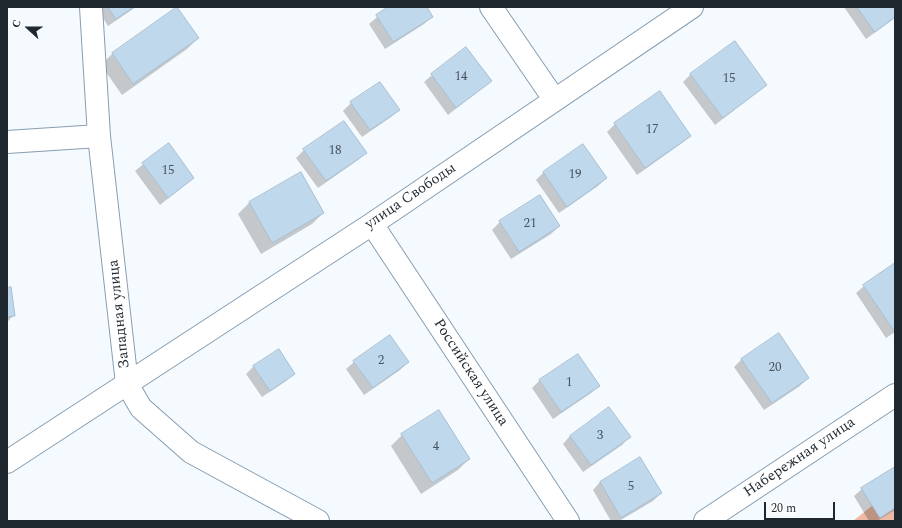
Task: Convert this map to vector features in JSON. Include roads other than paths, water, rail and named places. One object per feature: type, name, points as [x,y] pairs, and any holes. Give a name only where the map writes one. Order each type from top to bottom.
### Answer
[{"type":"street","name":"Западная улица","points":[[91,7],[100,136],[127,384],[141,408],[191,452],[318,521]]},
{"type":"street","points":[[491,7],[554,99]]},
{"type":"street","name":"улица Свободы","points":[[7,462],[372,224],[554,99],[692,7]]},
{"type":"street","points":[[7,142],[100,136]]},
{"type":"street","name":"Российская улица","points":[[372,224],[568,521]]},
{"type":"street","name":"Набережная улица","points":[[705,521],[895,394]]}]
